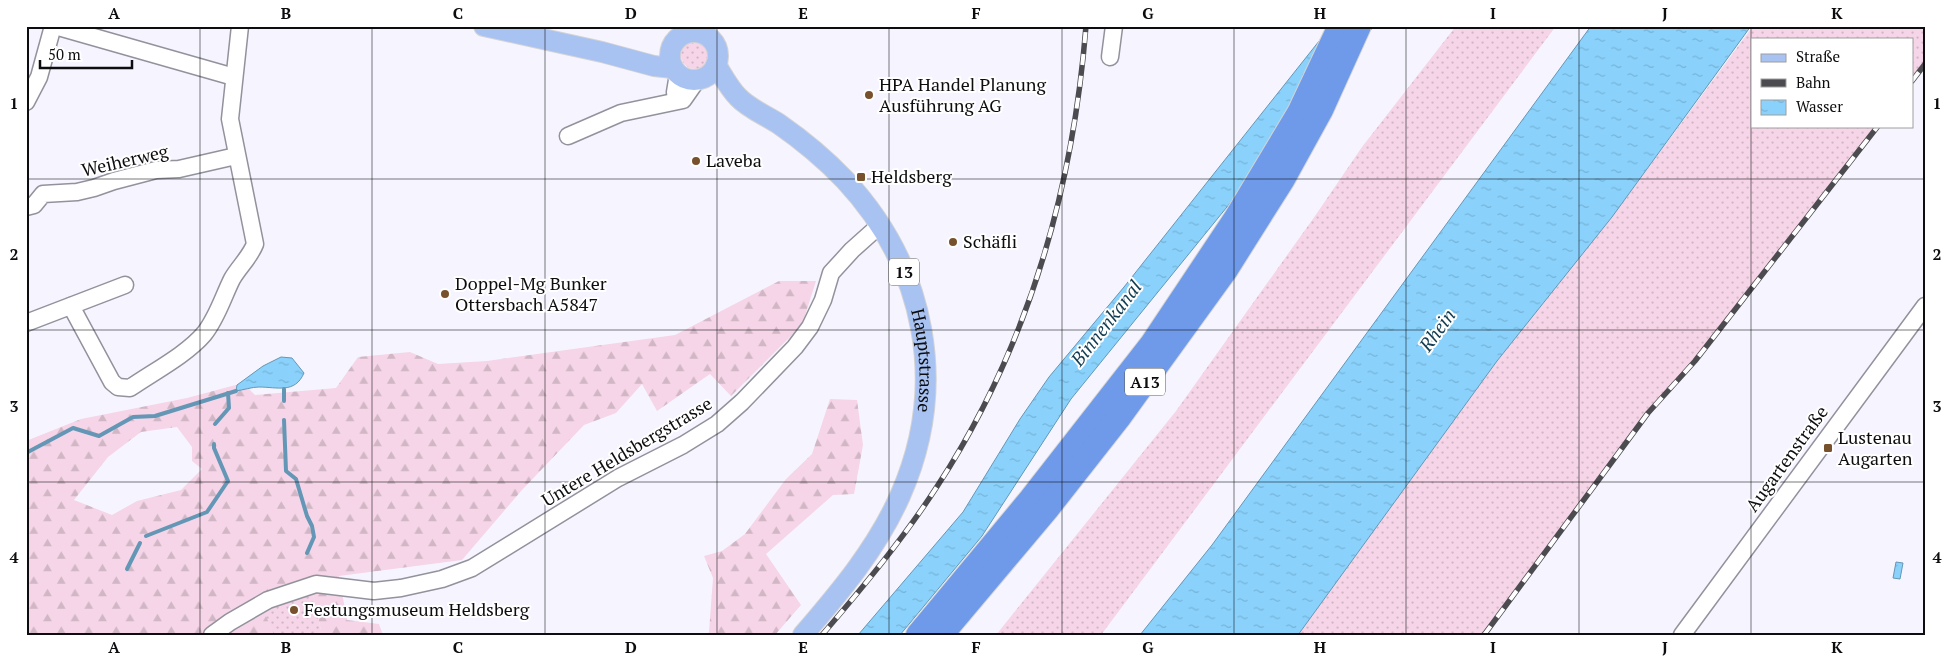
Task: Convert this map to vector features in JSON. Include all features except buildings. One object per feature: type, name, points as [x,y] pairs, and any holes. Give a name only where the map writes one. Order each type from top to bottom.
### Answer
[{"type":"highway","name":"A13","points":[[918,635],[1031,499],[1152,344],[1264,173],[1299,113],[1340,26]]},
{"type":"highway","name":"A13","points":[[942,635],[1053,501],[1120,416],[1225,271],[1283,179],[1322,110],[1359,26]]},
{"type":"main road","points":[[484,26],[707,76],[718,60],[717,47],[709,32],[699,32],[690,29],[678,38],[684,70]]},
{"type":"main road","name":"Hauptstrasse","points":[[716,65],[736,95],[744,103],[763,113],[794,134],[831,165],[862,200],[894,249],[914,294],[922,328],[926,356],[924,411],[919,444],[900,497],[877,540],[850,580],[803,635]]},
{"type":"main road","name":"Hauptstrasse","points":[[684,70],[719,90],[736,95]]},
{"type":"street","points":[[26,102],[39,77],[54,26],[234,77]]},
{"type":"street","points":[[71,306],[112,382],[118,387],[130,388],[185,351],[205,333],[233,278],[252,252],[255,244],[230,119],[240,26]]},
{"type":"street","points":[[1110,57],[1114,26]]},
{"type":"street","points":[[568,136],[621,113],[676,100],[675,92],[684,70]]},
{"type":"street","name":"Weiherweg","points":[[26,206],[34,205],[43,194],[77,192],[114,180],[156,170],[180,169],[236,156]]},
{"type":"street","name":"Untere Heldsbergstrasse","points":[[212,635],[268,600],[316,584],[374,591],[401,588],[442,579],[472,568],[618,478],[683,445],[717,424],[742,402],[795,347],[810,327],[823,300],[831,273],[852,250],[880,225]]},
{"type":"street","points":[[26,323],[125,285]]},
{"type":"street","name":"Augartenstraße","points":[[1682,635],[1925,306]]},
{"type":"green space","points":[[1456,26],[1556,26],[1101,635],[996,635],[1176,411],[1362,147]]},
{"type":"green space","points":[[1753,26],[1925,26],[1925,63],[1914,77],[1914,38],[1751,38],[1751,128],[1874,128],[1695,361],[1648,413],[1484,635],[1298,635],[1497,361],[1612,217]]},
{"type":"green space","points":[[695,41],[705,45],[709,55],[705,65],[695,69],[685,65],[681,55],[685,45]]},
{"type":"green space","points":[[779,281],[816,281],[802,325],[731,396],[710,374],[657,411],[642,384],[616,413],[584,425],[522,490],[462,560],[339,576],[347,620],[379,624],[383,635],[322,635],[312,590],[262,607],[274,635],[26,635],[26,441],[81,419],[187,398],[243,383],[255,395],[336,388],[358,357],[410,352],[438,364],[487,361],[675,335]],"holes":[[[177,427],[192,447],[192,461],[202,469],[181,490],[137,501],[112,515],[74,500],[108,457],[141,432]]]},
{"type":"green space","points":[[830,399],[857,400],[863,445],[854,494],[833,495],[766,554],[801,605],[775,635],[707,635],[709,632],[713,578],[704,556],[722,551],[745,534],[786,479],[812,454]]},
{"type":"green space","points":[[312,589],[322,635],[274,635],[261,607]]},
{"type":"water","name":"Binnenkanal","points":[[1331,26],[1374,26],[1071,399],[982,536],[900,635],[858,635],[963,512],[1020,419],[1049,377],[1124,287]]},
{"type":"water","name":"Rhein","points":[[1591,26],[1751,26],[1612,217],[1497,361],[1298,635],[1140,635],[1212,545]]},
{"type":"water","points":[[281,357],[292,358],[304,373],[296,384],[285,388],[256,387],[236,391],[237,385],[263,366]]},
{"type":"water","points":[[1896,562],[1903,563],[1900,579],[1893,578]]},
{"type":"waterway","points":[[284,389],[284,401]]},
{"type":"waterway","points":[[26,453],[73,428],[99,436],[133,417],[155,416],[236,391]]},
{"type":"waterway","points":[[215,424],[229,408],[228,393]]},
{"type":"waterway","points":[[284,420],[286,471],[296,479],[314,537],[307,553]]},
{"type":"waterway","points":[[146,536],[207,512],[228,481],[214,444]]},
{"type":"waterway","points":[[127,569],[140,543]]},
{"type":"railway","points":[[822,635],[883,562],[925,505],[970,432],[997,378],[1021,322],[1041,265],[1057,206],[1070,147],[1080,87],[1086,26]]},
{"type":"railway","points":[[1914,78],[1925,64]]},
{"type":"railway","points":[[1484,635],[1648,413],[1695,361],[1876,128]]},
{"type":"place","name":"HPA Handel Planung Ausführung AG","points":[[869,95]]},
{"type":"place","name":"Laveba","points":[[696,161]]},
{"type":"place","name":"Heldsberg","points":[[861,177]]},
{"type":"place","name":"Schäfli","points":[[953,242]]},
{"type":"place","name":"Doppel-Mg Bunker Ottersbach A5847","points":[[445,294]]},
{"type":"place","name":"Lustenau Augarten","points":[[1828,448]]},
{"type":"place","name":"Festungsmuseum Heldsberg","points":[[294,610]]}]
